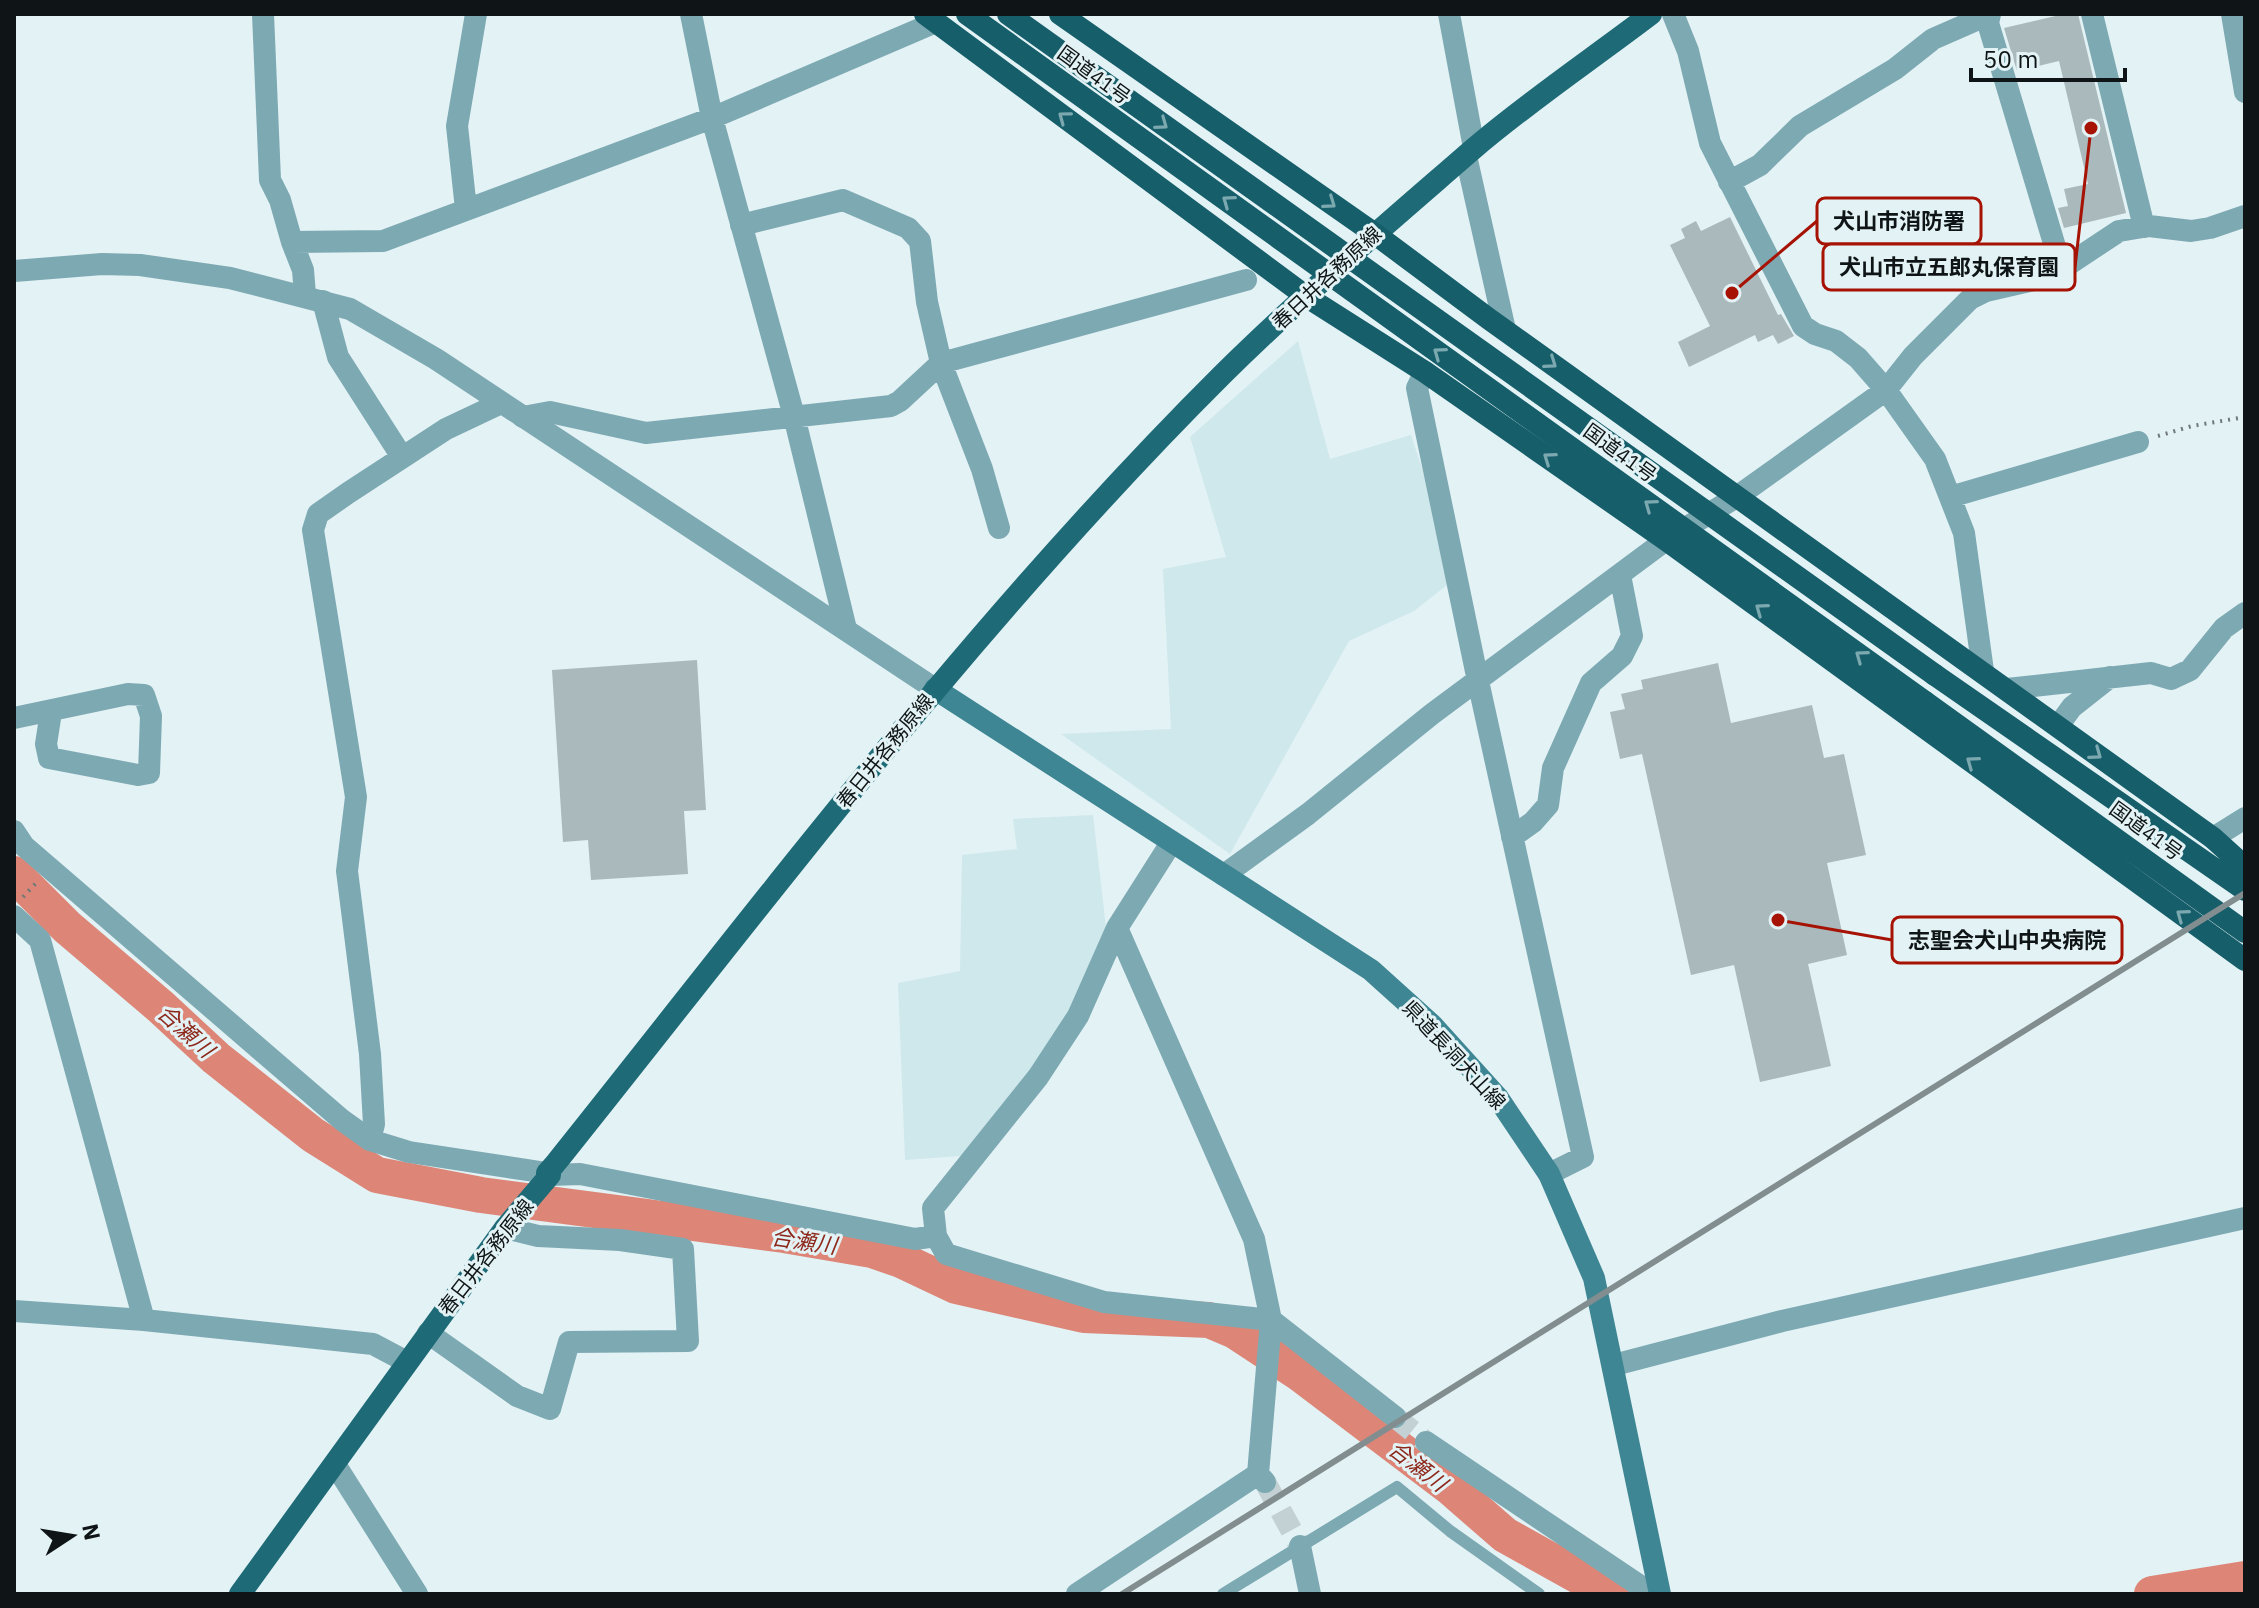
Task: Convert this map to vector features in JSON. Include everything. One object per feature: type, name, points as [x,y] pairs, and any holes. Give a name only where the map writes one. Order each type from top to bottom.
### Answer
[{"type":"highway","name":"国道41号","points":[[967,14],[2245,932]]},
{"type":"highway","name":"国道41号","points":[[1008,14],[1935,675],[2245,890]]},
{"type":"highway","points":[[1060,14],[1375,234],[1983,671],[2213,838],[2245,867]]},
{"type":"highway","points":[[930,18],[1307,297],[1425,372],[1666,540],[2245,960]]},
{"type":"main road","name":"春日井各務原線","points":[[240,1594],[336,1466],[505,1228],[935,689],[1108,495],[1223,374],[1413,199],[1651,14]]},
{"type":"main road","name":"県道長洞犬山線","points":[[935,689],[1371,970],[1432,1025],[1498,1098],[1549,1174],[1594,1278],[1660,1594]]},
{"type":"street","points":[[263,14],[270,180],[338,357],[402,457]]},
{"type":"street","points":[[466,209],[457,126],[476,14]]},
{"type":"street","points":[[691,14],[712,118],[794,416],[846,629]]},
{"type":"street","points":[[1449,14],[1470,152],[1505,330]]},
{"type":"street","points":[[1673,14],[1688,51],[1710,143],[1803,326],[1849,349],[1886,390],[1935,459],[1964,533],[1983,671]]},
{"type":"street","points":[[1729,182],[1760,165],[1800,126],[1895,69],[1933,39],[1990,14],[1988,23],[2062,270]]},
{"type":"street","points":[[2092,14],[2144,227]]},
{"type":"street","points":[[2232,14],[2245,92]]},
{"type":"street","points":[[292,242],[383,241],[712,118],[930,18]]},
{"type":"street","points":[[741,225],[843,200],[908,228],[920,241],[927,302],[941,363],[982,469],[999,528]]},
{"type":"street","points":[[1224,875],[1308,814],[1432,714],[1666,540],[1738,496],[1886,390],[1913,356],[1970,299],[1986,291],[2051,276],[2119,231],[2144,227],[2191,231],[2245,216]]},
{"type":"street","points":[[14,271],[102,264],[162,267],[230,278],[350,309],[436,359],[935,689]]},
{"type":"street","points":[[523,417],[550,412],[646,433],[891,406],[941,363],[1246,280]]},
{"type":"street","points":[[1425,372],[1417,388],[1583,1157],[1549,1174]]},
{"type":"street","points":[[370,1140],[374,1124],[370,1054],[347,871],[356,797],[313,530],[318,514],[402,457],[446,429],[501,403]]},
{"type":"street","points":[[1950,497],[2138,442]]},
{"type":"street","points":[[1512,837],[1533,822],[1548,805],[1553,768],[1591,683],[1622,656],[1632,636],[1620,575]]},
{"type":"street","points":[[2007,689],[2151,673],[2171,679],[2190,670],[2224,628],[2245,613]]},
{"type":"street","points":[[2058,726],[2072,707],[2111,677]]},
{"type":"street","points":[[14,718],[128,694],[144,695],[151,716],[149,773],[138,775],[49,758],[46,744],[51,712]]},
{"type":"street","points":[[2213,838],[2245,818]]},
{"type":"street","points":[[14,831],[24,846],[342,1120],[370,1140],[409,1152],[549,1174],[580,1174],[915,1239],[936,1236]]},
{"type":"street","points":[[1171,843],[1117,928],[1078,1016],[1038,1077],[933,1208],[936,1236],[946,1254],[1104,1302],[1271,1320],[1395,1417]]},
{"type":"street","points":[[16,919],[40,940],[144,1320]]},
{"type":"street","points":[[1077,1594],[1262,1478],[1271,1320],[1254,1239],[1117,928]]},
{"type":"street","points":[[1614,1365],[1782,1321],[2245,1218]]},
{"type":"street","points":[[428,1333],[517,1396],[550,1409],[569,1342],[688,1341],[683,1249],[620,1240],[538,1236],[505,1228]]},
{"type":"street","points":[[14,1311],[144,1320],[373,1344],[407,1362]]},
{"type":"street","points":[[1426,1442],[1652,1594]]},
{"type":"street","points":[[336,1466],[417,1594]]},
{"type":"street","points":[[1300,1546],[1310,1594]]},
{"type":"lane","points":[[1223,1594],[1397,1487],[1450,1531],[1539,1594]]},
{"type":"path","points":[[2138,442],[2192,426],[2245,417]]},
{"type":"path","points":[[16,919],[40,879]]},
{"type":"shaded area","points":[[1298,341],[1330,459],[1411,435],[1433,502],[1447,585],[1414,611],[1349,641],[1230,854],[1061,734],[1171,729],[1163,569],[1226,557],[1190,437]]},
{"type":"shaded area","points":[[1093,815],[1106,927],[1070,1011],[975,1155],[905,1160],[898,983],[960,971],[962,855],[1017,849],[1013,819]]},
{"type":"building","points":[[2064,14],[2078,14],[2126,213],[2064,228],[2058,208],[2068,206],[2064,189],[2088,184],[2059,61],[2017,71],[2004,28]]},
{"type":"building","points":[[1730,217],[1778,315],[1781,314],[1794,336],[1778,344],[1773,335],[1758,342],[1755,335],[1689,367],[1678,342],[1710,326],[1670,245],[1685,238],[1681,229],[1696,221],[1701,231]]},
{"type":"building","points":[[697,660],[706,810],[684,811],[688,874],[591,880],[588,840],[563,842],[552,670]]},
{"type":"building","points":[[1718,663],[1731,723],[1812,705],[1824,758],[1844,754],[1866,855],[1827,863],[1847,955],[1808,964],[1831,1066],[1760,1082],[1734,965],[1691,975],[1642,754],[1620,759],[1610,712],[1625,709],[1621,694],[1643,689],[1641,680]]},
{"type":"waterway","name":"合瀬川","points":[[14,874],[67,927],[216,1058],[313,1135],[377,1175],[481,1195],[784,1235],[872,1250],[956,1286],[1084,1315],[1209,1320],[1235,1331],[1299,1373],[1451,1488],[1505,1535],[1611,1594]]},
{"type":"waterway","name":"合瀬川","points":[[2152,1594],[2245,1579]]},
{"type":"tunnel","points":[[1395,1417],[1426,1442]]},
{"type":"tunnel","points":[[1265,1482],[1300,1546]]},
{"type":"railway","points":[[1122,1594],[2245,893]]},
{"type":"place","name":"犬山市立五郎丸保育園","points":[[2091,128]]},
{"type":"place","name":"犬山市消防署","points":[[1732,293]]},
{"type":"place","name":"志聖会犬山中央病院","points":[[1778,920]]}]
